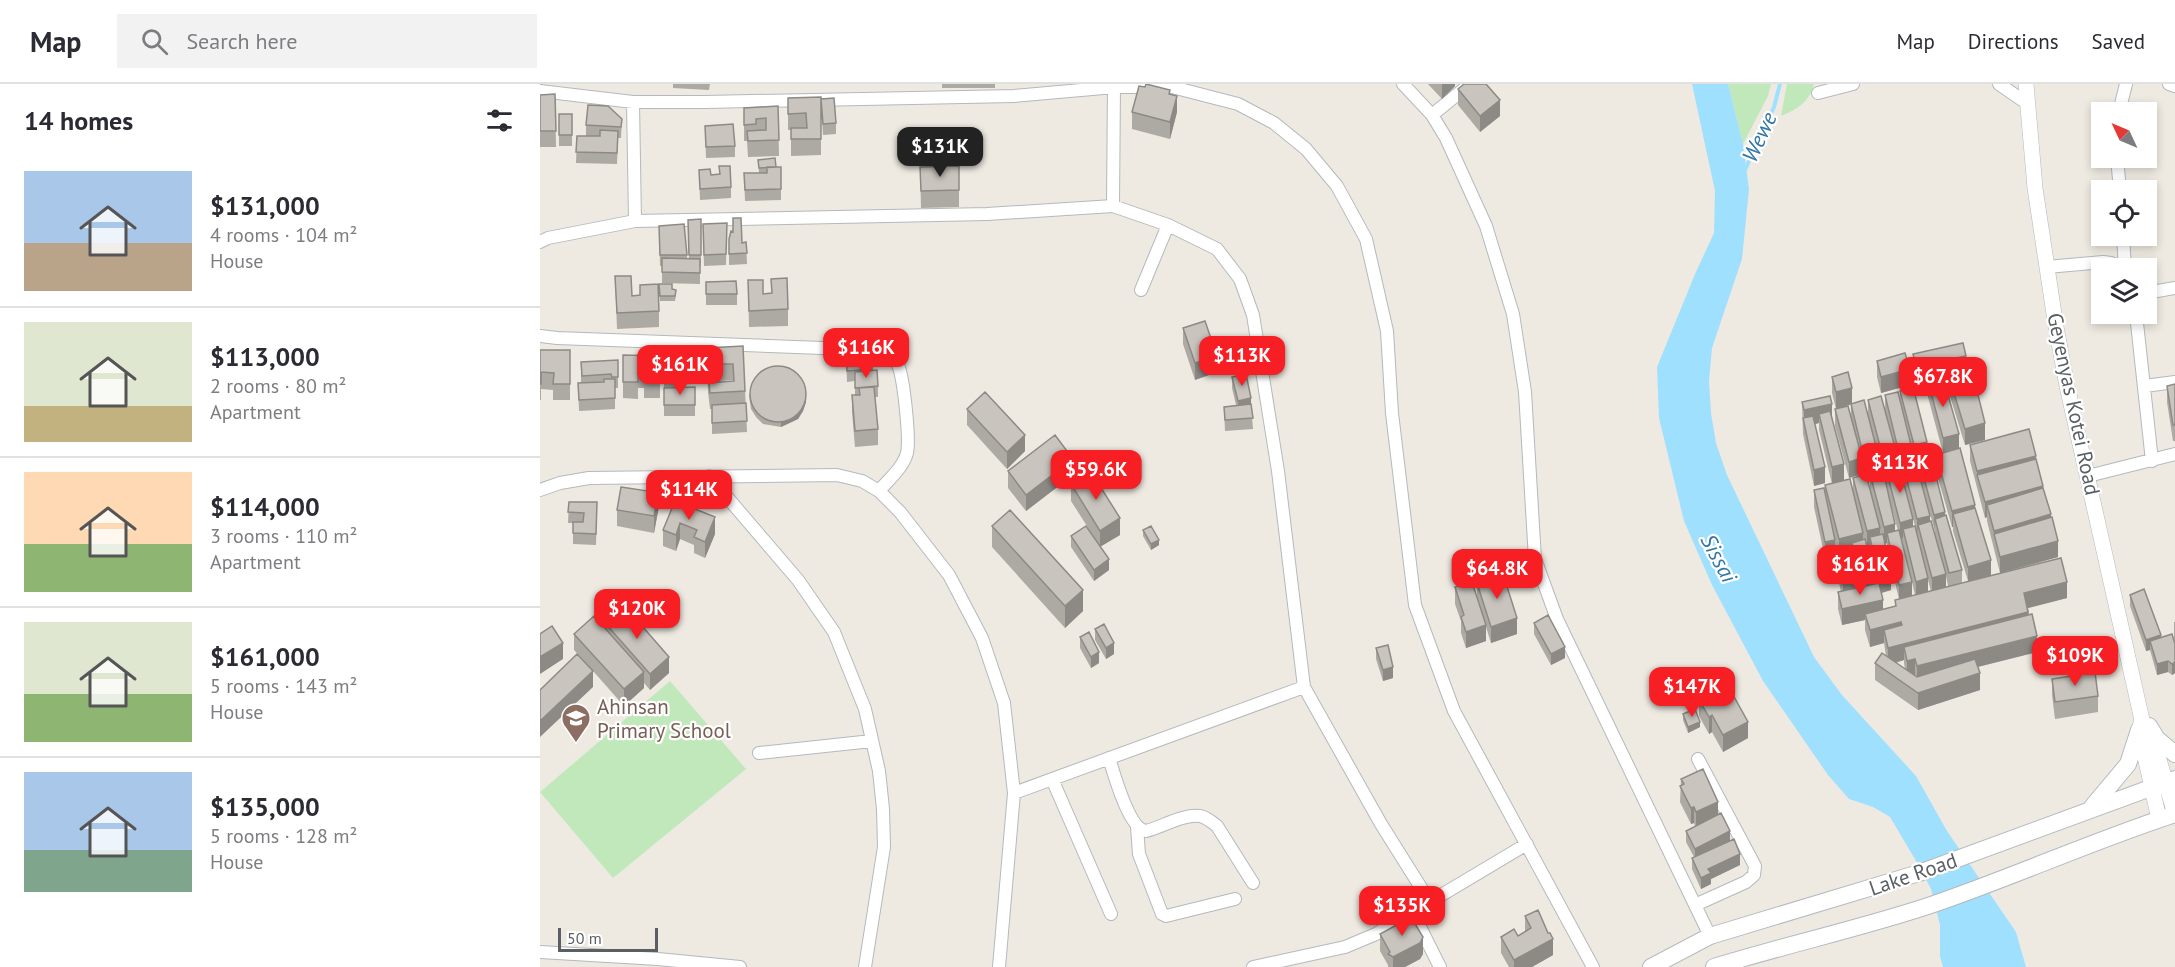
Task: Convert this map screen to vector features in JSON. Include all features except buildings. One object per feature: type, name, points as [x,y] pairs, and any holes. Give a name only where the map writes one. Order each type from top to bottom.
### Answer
[{"type":"main road","points":[[2092,808],[2128,764],[2143,725],[2175,754]]},
{"type":"main road","name":"Lake Road","points":[[1651,967],[1710,936],[1919,873],[2164,783]]},
{"type":"main road","name":"Lake Road","points":[[1714,967],[1876,923],[2170,816]]},
{"type":"street","points":[[1403,84],[1432,115],[1446,138],[1486,226],[1513,314],[1525,392],[1535,559],[1557,619],[1710,936]]},
{"type":"street","points":[[1432,115],[1470,84]]},
{"type":"street","points":[[1818,93],[1853,84]]},
{"type":"street","points":[[1999,84],[2028,104]]},
{"type":"street","name":"Geyenyas Kotei Road","points":[[2026,84],[2035,188],[2067,386],[2143,725],[2164,783],[2170,816]]},
{"type":"street","points":[[2122,102],[2126,84]]},
{"type":"street","points":[[2169,84],[2175,86]]},
{"type":"street","points":[[1113,206],[1114,86]]},
{"type":"street","points":[[540,91],[633,102],[1014,96],[1114,86],[1172,87],[1238,104],[1274,123],[1306,149],[1337,186],[1366,239],[1387,331],[1392,413],[1415,605],[1454,711],[1593,967]]},
{"type":"street","points":[[633,102],[635,221]]},
{"type":"street","points":[[540,242],[548,238],[635,221],[987,214],[1113,206],[1168,225],[1217,249],[1240,279],[1253,315],[1278,471],[1304,687],[1381,824],[1430,902]]},
{"type":"street","points":[[1141,290],[1168,225]]},
{"type":"street","points":[[2047,267],[2091,263]]},
{"type":"street","points":[[2157,291],[2175,288]]},
{"type":"street","points":[[2137,324],[2152,461]]},
{"type":"street","points":[[540,336],[876,350],[887,354],[898,364],[906,405],[907,453],[901,466],[879,491]]},
{"type":"street","points":[[2145,386],[2175,382]]},
{"type":"street","points":[[2088,476],[2175,454]]},
{"type":"street","points":[[540,490],[560,483],[590,478],[837,475],[862,481],[879,491],[900,512],[949,575],[982,638],[1004,703],[1014,793],[999,967]]},
{"type":"street","points":[[709,476],[798,580],[834,632],[865,709],[879,771],[884,847],[864,967]]},
{"type":"street","points":[[1014,793],[1304,687]]},
{"type":"street","points":[[759,753],[872,741]]},
{"type":"street","points":[[1108,758],[1137,827],[1139,854],[1162,914],[1166,916],[1235,899]]},
{"type":"street","points":[[1695,905],[1746,882],[1754,874],[1755,866],[1698,759]]},
{"type":"street","points":[[1052,779],[1111,914]]},
{"type":"street","points":[[1137,827],[1146,831],[1201,816],[1217,826],[1253,883]]},
{"type":"street","points":[[1253,967],[1345,947],[1376,934],[1527,844]]},
{"type":"street","points":[[1412,911],[1440,967]]},
{"type":"street","points":[[540,952],[658,963],[740,967]]},
{"type":"green space","points":[[1728,84],[1771,84],[1768,96],[1743,144]]},
{"type":"green space","points":[[1787,84],[1814,84],[1802,104],[1781,116]]},
{"type":"green space","points":[[670,681],[746,769],[613,878],[540,792]]},
{"type":"water","name":"Sissai","points":[[1692,84],[1728,84],[1743,144],[1749,189],[1742,259],[1712,348],[1709,381],[1716,443],[1727,475],[1814,657],[1842,695],[1916,776],[1947,831],[2016,932],[2026,967],[1943,967],[1940,956],[1940,925],[1931,889],[1919,866],[1890,817],[1873,807],[1849,799],[1828,775],[1763,681],[1712,585],[1684,521],[1659,418],[1657,367],[1714,233],[1715,191]]},
{"type":"waterway","name":"Wewe","points":[[1744,172],[1774,107],[1780,84]]},
{"type":"place","name":"Ahinsan Primary School","points":[[576,744]]}]
